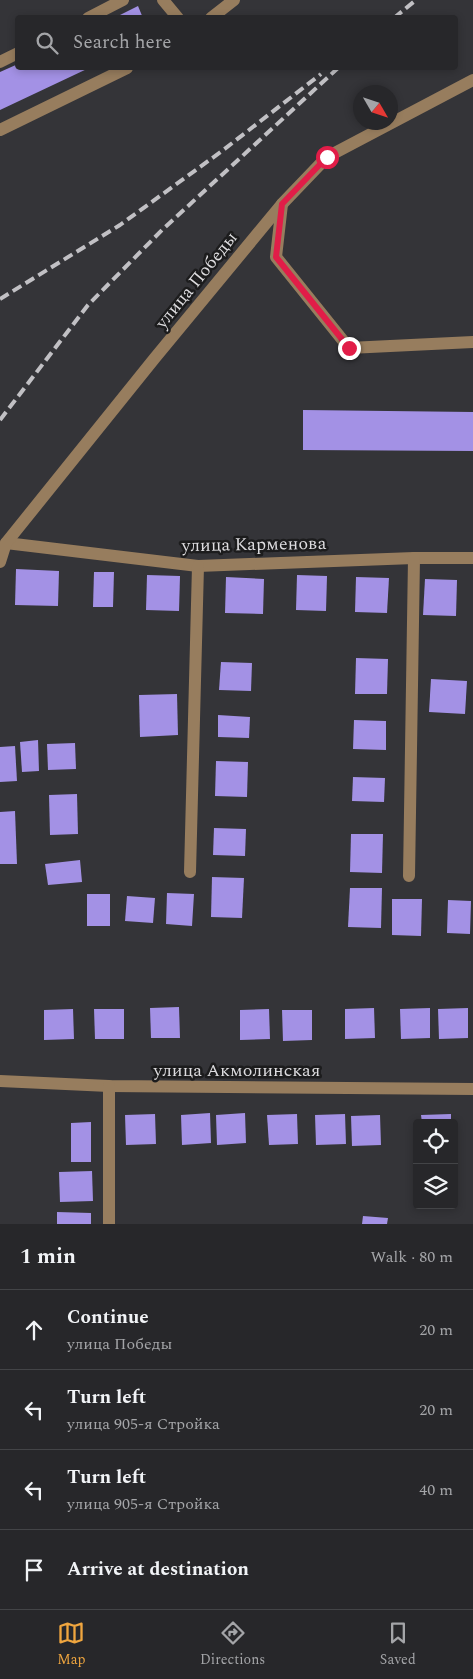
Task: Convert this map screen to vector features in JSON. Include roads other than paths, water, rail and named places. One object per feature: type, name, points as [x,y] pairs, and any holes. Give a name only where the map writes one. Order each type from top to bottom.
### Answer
[{"type":"street","points":[[94,15],[123,0]]},
{"type":"street","points":[[163,0],[176,15]]},
{"type":"street","points":[[215,15],[234,0]]},
{"type":"street","points":[[0,62],[15,54]]},
{"type":"street","points":[[0,130],[123,70]]},
{"type":"street","name":"улица Победы","points":[[0,562],[6,543],[154,359],[282,204],[327,157],[473,80]]},
{"type":"street","points":[[282,204],[276,257],[349,348],[473,342]]},
{"type":"street","name":"улица Карменова","points":[[6,543],[198,566],[414,558],[473,558]]},
{"type":"street","points":[[409,876],[414,558]]},
{"type":"street","points":[[190,872],[198,566]]},
{"type":"street","name":"улица Акмолинская","points":[[0,1081],[109,1086],[473,1088]]},
{"type":"street","points":[[109,1086],[109,1224]]},
{"type":"railway","points":[[398,15],[416,0]]},
{"type":"railway","points":[[0,420],[88,305],[162,230],[336,70]]},
{"type":"railway","points":[[0,299],[120,225],[222,151],[321,74]]}]
